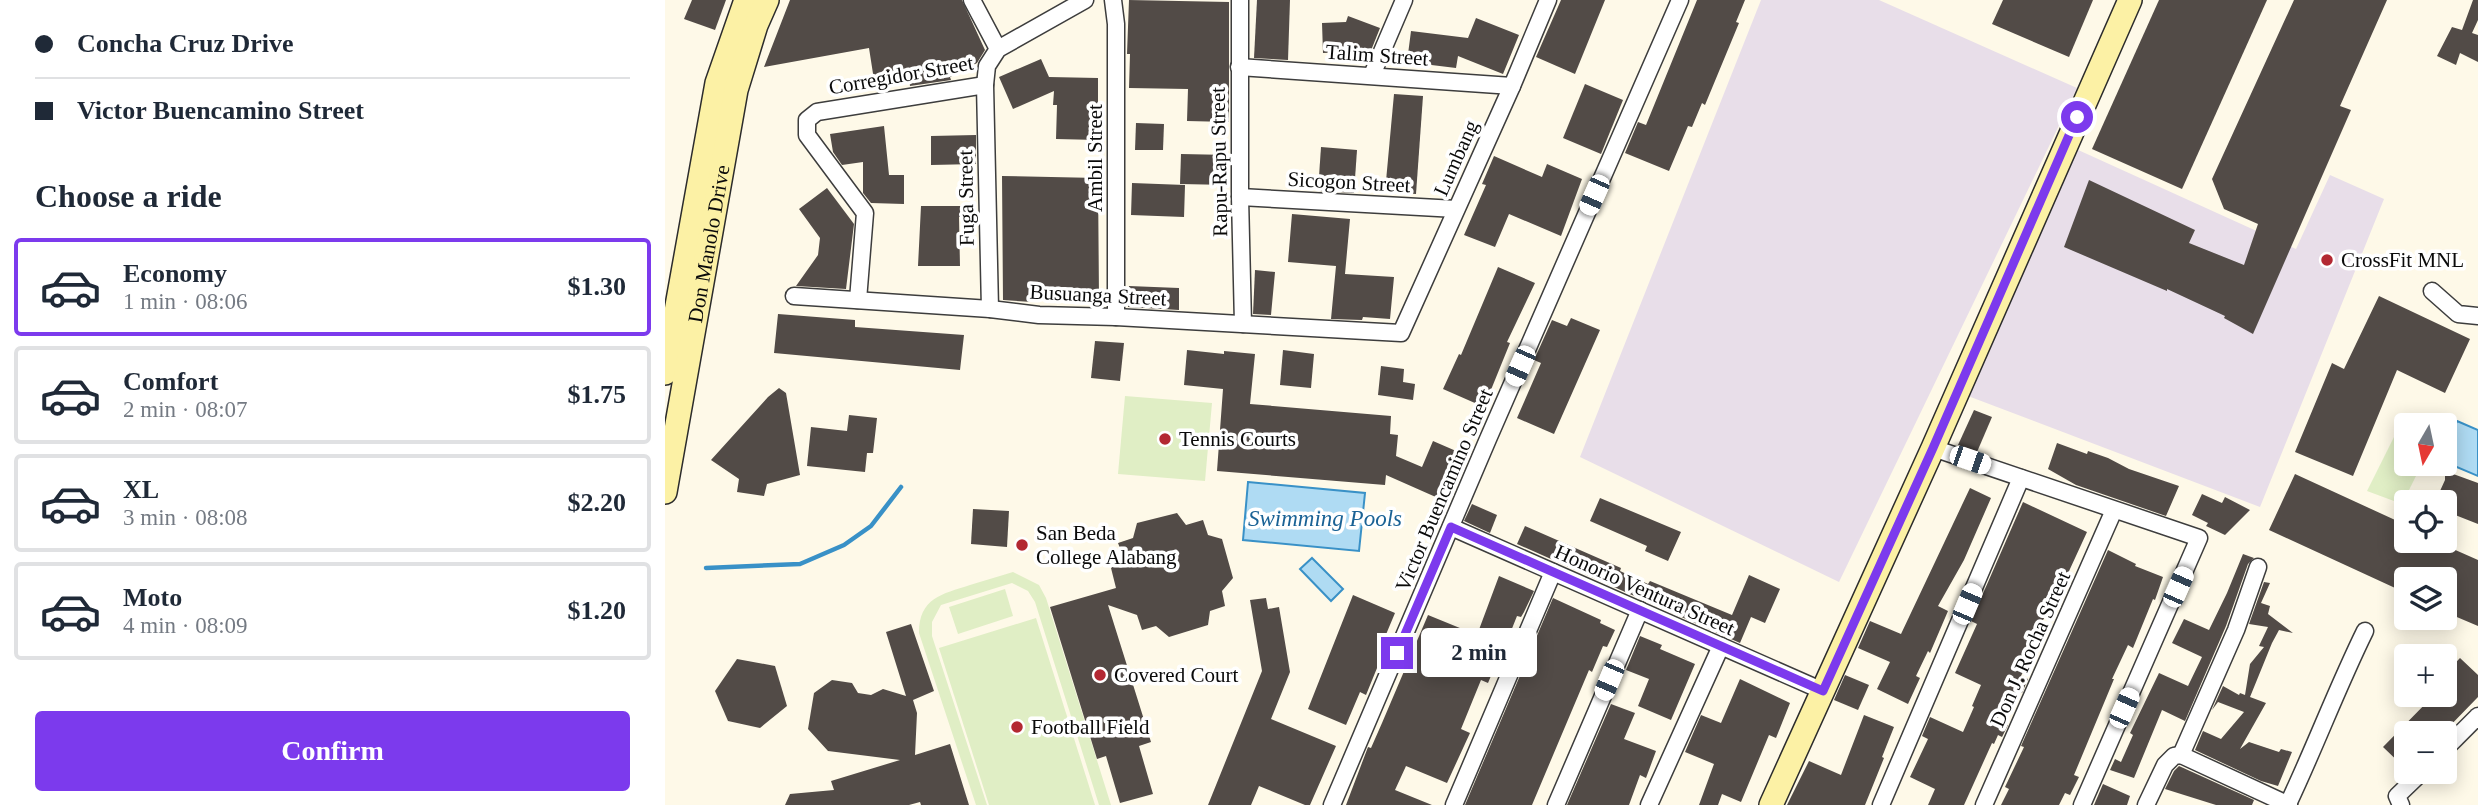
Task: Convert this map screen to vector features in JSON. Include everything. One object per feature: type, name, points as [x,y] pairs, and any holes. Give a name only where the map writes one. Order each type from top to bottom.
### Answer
[{"type":"street","name":"Don Manolo Drive","points":[[665,492],[684,319],[736,90],[746,15],[767,0]]},
{"type":"street","points":[[972,0],[998,49]]},
{"type":"street","name":"Corregidor Street","points":[[858,300],[865,213],[807,135],[807,121],[817,112],[985,85],[987,66],[998,49],[1085,0]]},
{"type":"street","name":"Ambil Street","points":[[1113,0],[1116,24],[1115,317]]},
{"type":"street","name":"Rapu-Rapu Street","points":[[1240,0],[1243,324]]},
{"type":"street","points":[[1372,75],[1404,0]]},
{"type":"street","name":"Lumbang","points":[[1401,333],[1548,0]]},
{"type":"street","name":"Victor Buencamino Street","points":[[1332,805],[1679,0]]},
{"type":"street","points":[[1771,805],[1933,448],[2130,0]]},
{"type":"street","name":"Talim Street","points":[[1239,67],[1512,86]]},
{"type":"street","name":"Fuga Street","points":[[985,85],[990,309]]},
{"type":"street","name":"Sicogon Street","points":[[1240,197],[1457,209]]},
{"type":"street","points":[[2432,291],[2458,314],[2478,316]]},
{"type":"street","name":"Busuanga Street","points":[[794,296],[990,309],[1039,315],[1401,333]]},
{"type":"street","name":"Don Manolo Drive","points":[[665,373],[684,319]]},
{"type":"street","points":[[1933,448],[2199,538],[2082,805]]},
{"type":"street","points":[[1881,805],[2021,478]]},
{"type":"street","name":"Don J. Rocha Street","points":[[1984,805],[2114,509]]},
{"type":"street","name":"Honorio Ventura Street","points":[[1451,527],[1823,691]]},
{"type":"street","points":[[2181,755],[2236,630],[2258,567]]},
{"type":"street","points":[[1454,805],[1553,572]]},
{"type":"street","points":[[1556,805],[1640,610]]},
{"type":"street","points":[[2146,805],[2165,765],[2174,756],[2181,755],[2289,804],[2365,631]]},
{"type":"street","points":[[1649,805],[1721,646]]},
{"type":"street","points":[[2457,737],[2478,716]]},
{"type":"street","points":[[2401,805],[2397,796],[2410,784]]},
{"type":"shaded area","points":[[1761,0],[1879,0],[2077,88],[1839,582],[1580,457]]},
{"type":"shaded area","points":[[2076,149],[2296,249],[2330,175],[2384,199],[2260,507],[1968,396]]},
{"type":"green space","name":"Tennis Courts","points":[[1125,396],[1212,403],[1205,481],[1118,474]]},
{"type":"green space","points":[[2394,437],[2394,476],[2416,476],[2409,490],[2394,490],[2394,501],[2367,491]]},
{"type":"green space","points":[[1013,572],[1039,585],[1046,598],[1111,805],[1099,805],[1035,602],[1028,591],[1012,583],[941,605],[932,622],[932,636],[987,805],[976,805],[919,633],[920,621],[923,612],[934,599]]},
{"type":"green space","points":[[1005,589],[1013,616],[958,634],[949,607]]},
{"type":"green space","name":"Football Field","points":[[1036,618],[1095,805],[989,805],[939,648]]},
{"type":"water","points":[[2457,421],[2478,430],[2478,476],[2457,467]]},
{"type":"water","name":"Swimming Pools","points":[[1248,482],[1365,493],[1359,551],[1243,540]]},
{"type":"water","points":[[1312,558],[1343,589],[1331,601],[1300,569]]},
{"type":"building","points":[[692,0],[726,0],[715,30],[684,19]]},
{"type":"building","points":[[790,0],[962,0],[985,50],[977,63],[950,77],[951,80],[910,86],[908,74],[874,80],[869,48],[764,67]]},
{"type":"building","points":[[1129,0],[1229,2],[1229,122],[1187,121],[1188,89],[1129,88]]},
{"type":"building","points":[[1257,0],[1290,0],[1288,60],[1254,58]]},
{"type":"building","points":[[1561,0],[1605,0],[1575,74],[1536,57]]},
{"type":"building","points":[[1697,0],[1745,0],[1736,22],[1739,23],[1705,105],[1702,103],[1692,127],[1688,126],[1669,171],[1625,153],[1638,122],[1646,125]]},
{"type":"building","points":[[2003,0],[2093,0],[2069,57],[1992,24]]},
{"type":"building","points":[[2159,0],[2267,0],[2182,189],[2092,149]]},
{"type":"building","points":[[2294,0],[2387,0],[2340,106],[2351,110],[2253,334],[2224,318],[2225,316],[2167,289],[2064,247],[2089,180],[2195,230],[2189,243],[2244,265],[2258,224],[2224,209],[2212,179]]},
{"type":"building","points":[[2473,0],[2478,0],[2478,20],[2472,33],[2478,35],[2478,62],[2460,53],[2456,65],[2437,56],[2452,27],[2462,30]]},
{"type":"building","points":[[1348,16],[1380,28],[1366,63],[1351,58],[1350,52],[1323,53],[1322,23],[1346,22]]},
{"type":"building","points":[[1476,18],[1519,35],[1503,74],[1458,56],[1456,68],[1407,62],[1411,31],[1468,38]]},
{"type":"building","points":[[1041,59],[1049,77],[1098,78],[1098,140],[1056,139],[1057,105],[1053,105],[1054,91],[1013,109],[999,77]]},
{"type":"building","points":[[1585,84],[1623,100],[1601,154],[1563,138]]},
{"type":"building","points":[[1394,94],[1423,96],[1416,194],[1385,192]]},
{"type":"building","points":[[1136,123],[1164,124],[1163,150],[1135,150]]},
{"type":"building","points":[[884,126],[889,175],[904,175],[904,204],[871,203],[863,193],[863,162],[842,165],[833,152],[830,134]]},
{"type":"building","points":[[976,135],[976,164],[931,165],[931,136]]},
{"type":"building","points":[[1321,147],[1357,150],[1354,193],[1318,191]]},
{"type":"building","points":[[1181,154],[1229,155],[1229,185],[1180,184]]},
{"type":"building","points":[[1494,156],[1542,177],[1547,164],[1582,179],[1561,236],[1509,214],[1495,247],[1464,235],[1486,185],[1482,184]]},
{"type":"building","points":[[1002,176],[1098,178],[1099,298],[1032,298],[1032,302],[1003,300]]},
{"type":"building","points":[[1132,183],[1185,185],[1184,217],[1131,215]]},
{"type":"building","points":[[827,188],[854,224],[846,289],[796,286],[818,255],[820,238],[799,209]]},
{"type":"building","points":[[921,206],[972,206],[972,217],[959,217],[960,266],[918,266]]},
{"type":"building","points":[[1292,214],[1350,219],[1345,274],[1394,277],[1390,319],[1331,319],[1336,266],[1288,262]]},
{"type":"building","points":[[1498,267],[1535,283],[1507,342],[1510,343],[1484,407],[1443,389],[1459,354],[1461,355]]},
{"type":"building","points":[[1255,270],[1275,272],[1271,315],[1253,314]]},
{"type":"building","points":[[1129,286],[1179,288],[1179,310],[1128,307]]},
{"type":"building","points":[[2379,296],[2470,339],[2445,393],[2397,370],[2353,476],[2295,452],[2332,363],[2344,369]]},
{"type":"building","points":[[778,314],[855,320],[855,327],[964,335],[960,370],[774,353]]},
{"type":"building","points":[[1571,318],[1600,330],[1554,434],[1517,418],[1541,363],[1534,360],[1552,320],[1567,326]]},
{"type":"building","points":[[1095,341],[1124,343],[1120,381],[1091,378]]},
{"type":"building","points":[[1187,350],[1255,354],[1250,404],[1391,416],[1390,434],[1398,435],[1396,456],[1422,467],[1433,441],[1463,454],[1452,480],[1457,482],[1452,493],[1442,488],[1438,498],[1386,475],[1385,485],[1217,471],[1223,389],[1184,385]]},
{"type":"building","points":[[1283,350],[1314,354],[1311,388],[1280,385]]},
{"type":"building","points":[[1381,366],[1404,369],[1403,382],[1415,384],[1413,400],[1378,395]]},
{"type":"building","points":[[779,388],[786,393],[800,475],[767,484],[764,496],[737,492],[739,479],[711,460]]},
{"type":"building","points":[[1974,410],[1992,417],[1977,452],[1958,445]]},
{"type":"building","points":[[849,415],[877,418],[873,453],[867,453],[865,472],[807,466],[811,427],[847,431]]},
{"type":"building","points":[[2057,443],[2108,458],[2129,469],[2179,486],[2166,516],[2076,485],[2048,469]]},
{"type":"building","points":[[2295,474],[2394,519],[2394,553],[2457,553],[2457,551],[2478,560],[2478,626],[2457,617],[2457,567],[2394,567],[2394,587],[2269,530]]},
{"type":"building","points":[[2457,475],[2478,483],[2478,524],[2457,516],[2457,490],[2440,490],[2445,476]]},
{"type":"building","points":[[1970,488],[1991,498],[1964,560],[1938,606],[1948,611],[1930,653],[1928,651],[1916,676],[1920,678],[1908,704],[1877,689],[1890,662],[1858,648],[1870,621],[1901,634]]},
{"type":"building","points":[[2202,494],[2222,503],[2225,497],[2250,510],[2225,535],[2206,526],[2208,523],[2192,515]]},
{"type":"building","points":[[1600,498],[1681,532],[1668,561],[1645,551],[1647,546],[1590,521]]},
{"type":"building","points":[[2023,502],[2087,532],[2064,582],[2059,580],[2048,604],[2050,605],[2039,629],[2043,631],[2021,676],[2028,679],[2022,693],[2017,691],[2013,698],[2008,696],[1997,720],[2008,725],[2002,737],[1998,735],[1994,744],[1992,743],[1964,805],[1928,805],[1935,789],[1910,777],[1928,739],[1922,736],[1930,717],[1963,732],[1974,707],[1972,706],[1981,685],[1955,673],[1977,624],[1971,621]]},
{"type":"building","points":[[1472,504],[1497,515],[1490,533],[1464,521]]},
{"type":"building","points":[[973,509],[1009,511],[1007,547],[971,544]]},
{"type":"building","points":[[1177,513],[1186,525],[1203,520],[1208,535],[1222,539],[1233,578],[1222,591],[1225,606],[1210,611],[1208,625],[1169,637],[1156,626],[1142,630],[1137,615],[1108,605],[1151,742],[1139,746],[1153,794],[1120,803],[1106,756],[1097,759],[1050,607],[1116,588],[1111,568],[1123,556],[1118,543],[1133,538],[1137,523]]},
{"type":"building","points":[[1525,526],[1621,568],[1620,571],[1648,584],[1650,581],[1732,615],[1749,575],[1780,589],[1765,623],[1751,617],[1740,643],[1517,544]]},
{"type":"building","points":[[2108,550],[2136,564],[2135,566],[2163,577],[2155,600],[2153,599],[2133,648],[2128,645],[2112,679],[2074,775],[2079,777],[2070,795],[2065,793],[2059,805],[2001,805],[2009,789],[2005,787],[2024,747],[2021,746]]},
{"type":"building","points":[[2243,554],[2254,558],[2248,564],[2226,626],[2185,721],[2162,710],[2134,778],[2110,770],[2115,759],[2121,762],[2133,735],[2130,733],[2159,673],[2188,686],[2202,657],[2172,643],[2184,619],[2209,630]]},
{"type":"building","points":[[1499,576],[1534,591],[1521,617],[1517,616],[1505,654],[1501,652],[1488,683],[1481,680],[1461,729],[1470,733],[1447,783],[1406,766],[1395,790],[1432,805],[1346,805],[1368,747],[1371,748],[1428,615],[1477,635]]},
{"type":"building","points":[[2264,582],[2270,583],[2261,603],[2270,606],[2268,614],[2293,633],[2279,630],[2272,643],[2250,697],[2266,703],[2240,749],[2249,742],[2279,752],[2281,749],[2292,752],[2278,786],[2261,781],[2195,750],[2203,731],[2221,739],[2244,712],[2218,702],[2212,710],[2223,686],[2239,695],[2245,695],[2250,664],[2264,647],[2259,646],[2268,627],[2249,624]]},
{"type":"building","points":[[1353,595],[1395,613],[1382,644],[1386,646],[1366,695],[1360,692],[1346,725],[1308,709]]},
{"type":"building","points":[[1266,598],[1268,609],[1279,607],[1290,672],[1271,719],[1336,746],[1310,805],[1259,786],[1251,805],[1208,805],[1262,671],[1250,600]]},
{"type":"building","points":[[1553,598],[1601,620],[1600,623],[1615,630],[1607,647],[1603,646],[1592,672],[1589,670],[1532,805],[1465,805]]},
{"type":"building","points":[[911,624],[934,691],[913,700],[917,713],[915,755],[950,744],[969,805],[921,805],[920,802],[909,805],[785,805],[790,794],[834,790],[831,781],[900,760],[828,751],[808,729],[814,693],[832,680],[852,683],[858,693],[871,695],[883,689],[906,696],[886,632]]},
{"type":"building","points":[[1640,636],[1662,645],[1660,649],[1695,664],[1671,720],[1638,706],[1649,679],[1626,670]]},
{"type":"building","points":[[2460,658],[2478,675],[2478,697],[2455,721],[2408,721],[2422,707],[2457,707],[2457,661]]},
{"type":"building","points":[[737,659],[775,666],[787,706],[760,728],[728,721],[715,691]]},
{"type":"building","points":[[1845,675],[1869,685],[1858,710],[1834,700]]},
{"type":"building","points":[[1740,679],[1790,703],[1776,738],[1769,735],[1741,802],[1722,794],[1718,805],[1699,805],[1714,764],[1685,752],[1701,715],[1721,723]]},
{"type":"building","points":[[1611,704],[1635,713],[1624,739],[1656,751],[1646,778],[1640,775],[1629,805],[1567,805]]},
{"type":"building","points":[[1864,715],[1894,727],[1865,805],[1787,805],[1809,761],[1841,775]]},
{"type":"building","points":[[2394,736],[2394,758],[2383,747]]},
{"type":"building","points":[[2179,766],[2254,800],[2252,805],[2216,805],[2165,789]]},
{"type":"building","points":[[2103,784],[2130,796],[2127,805],[2094,805]]},
{"type":"waterway","points":[[706,568],[800,564],[844,545],[871,526],[901,487]]},
{"type":"place","name":"CrossFit MNL","points":[[2327,260]]},
{"type":"place","name":"Tennis Courts","points":[[1165,439]]},
{"type":"place","name":"San Beda College Alabang","points":[[1022,545]]},
{"type":"place","name":"Covered Court","points":[[1100,675]]},
{"type":"place","name":"Football Field","points":[[1017,727]]},
{"type":"route","points":[[1397,653],[1451,527],[1823,691],[1933,448],[2077,117]]}]
